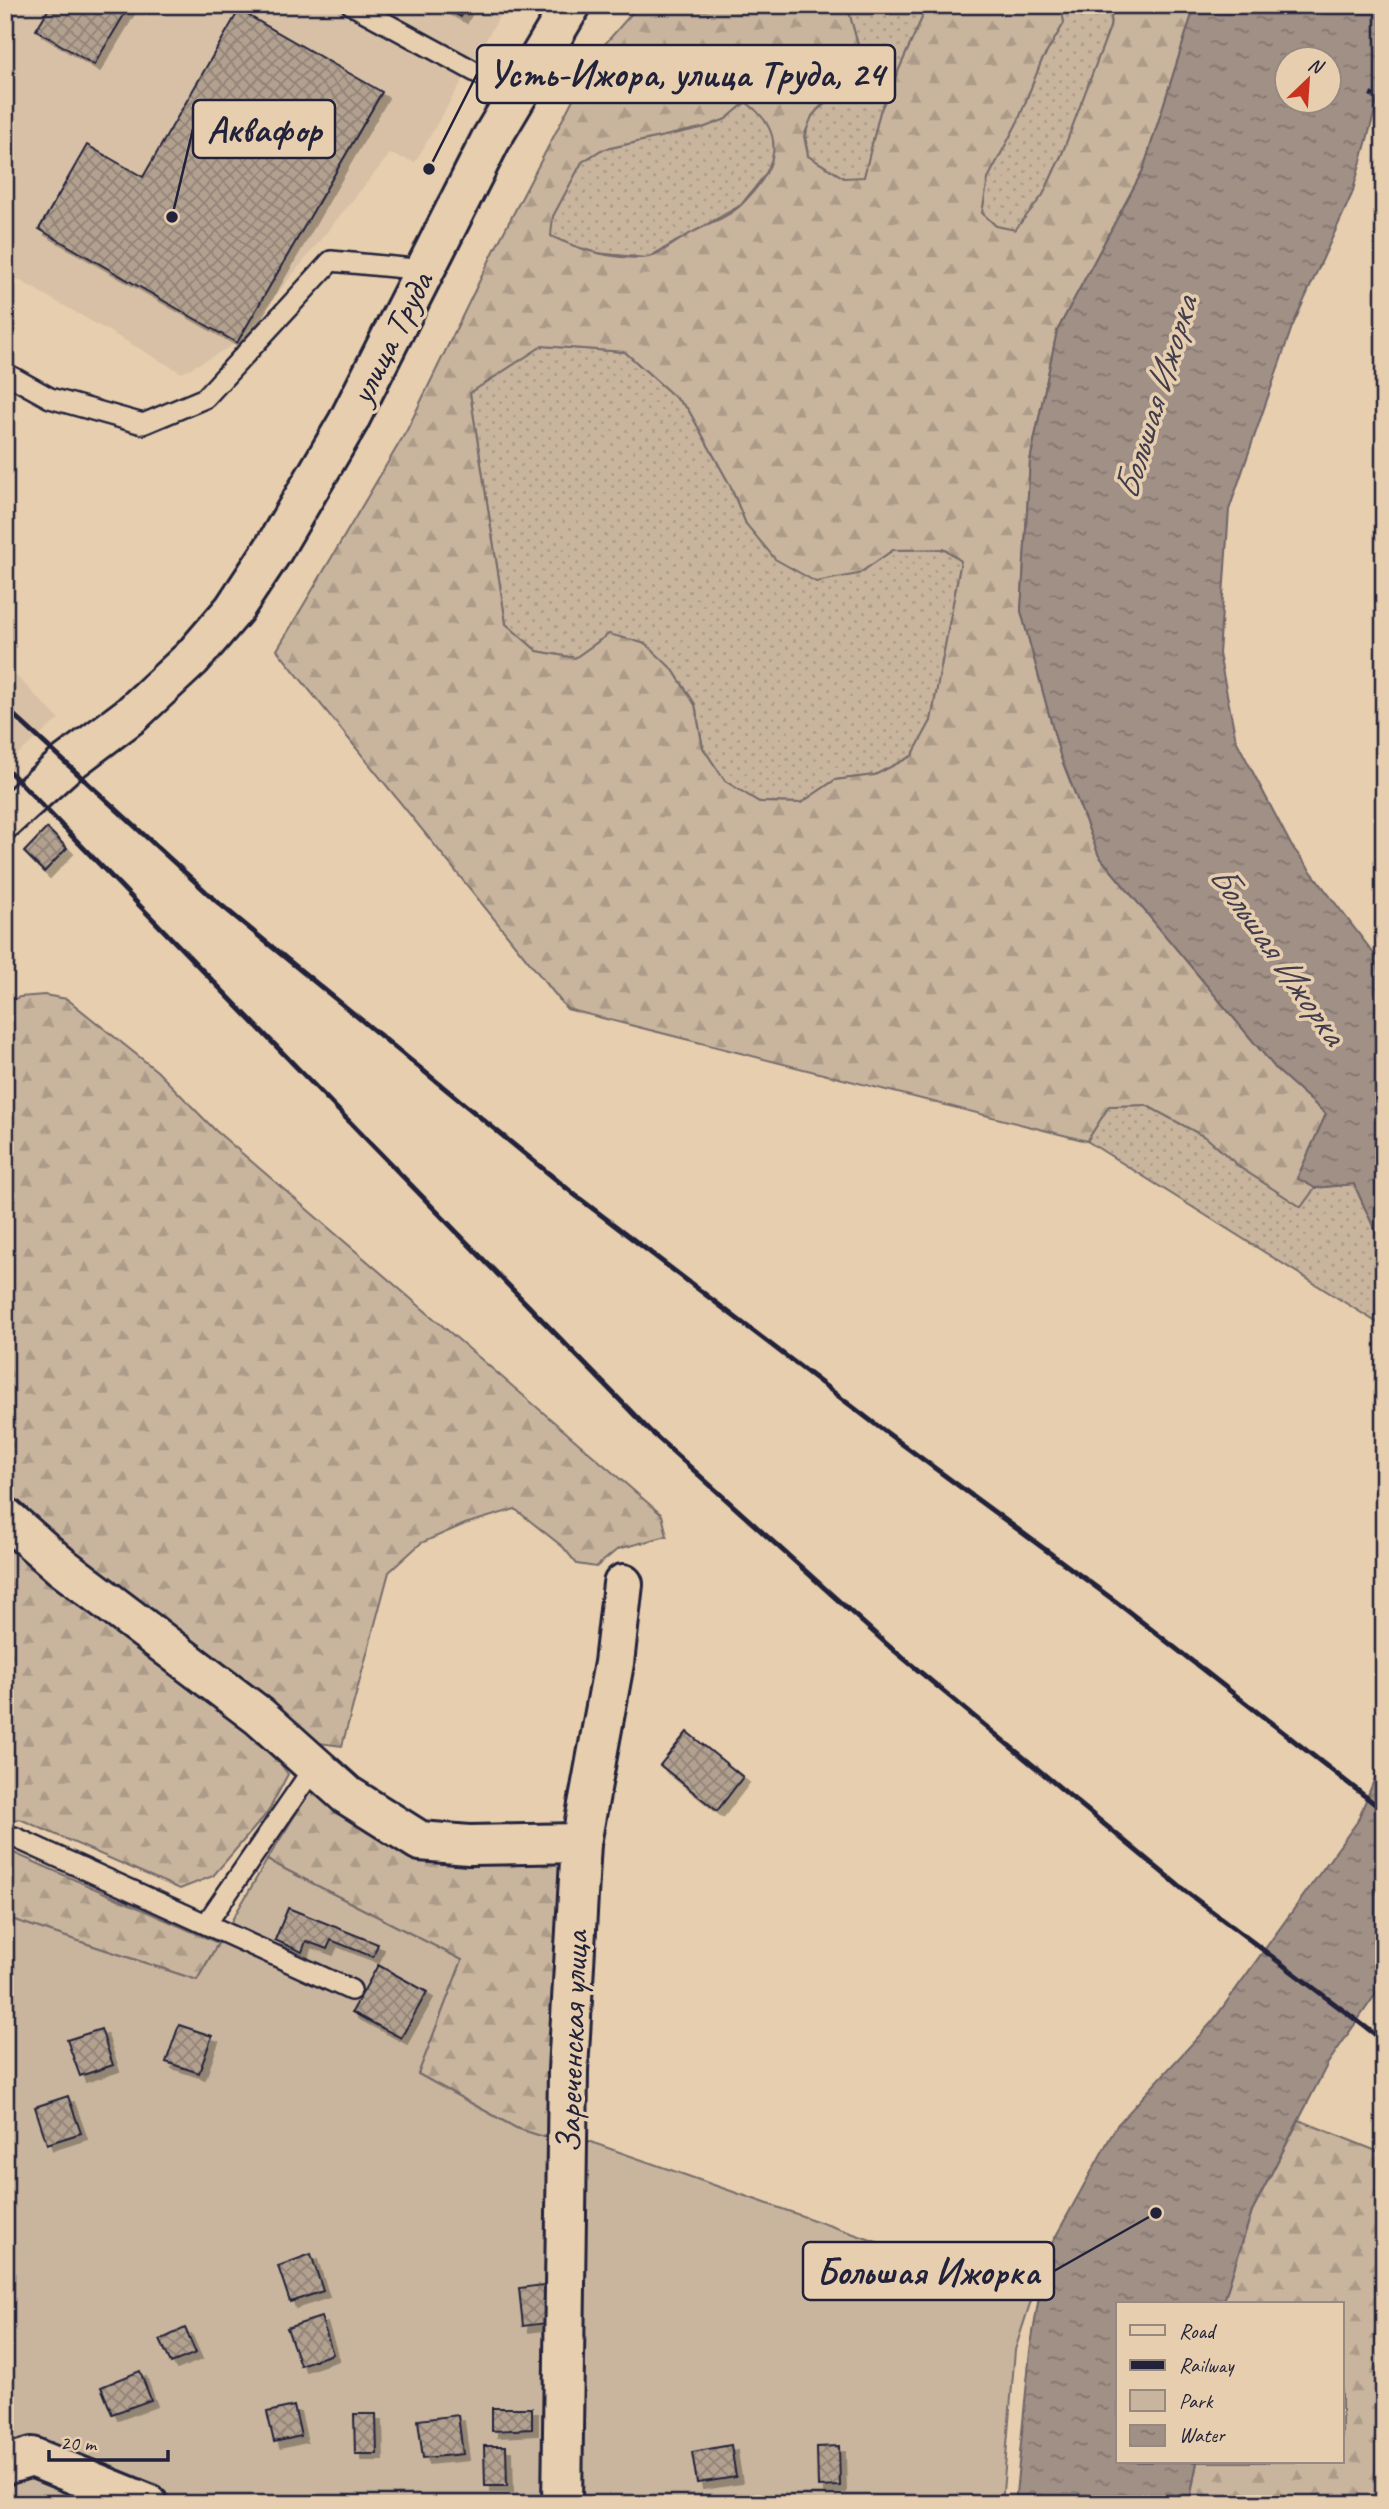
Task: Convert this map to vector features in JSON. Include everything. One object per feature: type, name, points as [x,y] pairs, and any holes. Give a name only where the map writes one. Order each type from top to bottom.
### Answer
[{"type":"street","name":"улица Труда","points":[[5,819],[66,764],[131,715],[192,659],[234,609],[273,550],[348,422],[518,95],[571,5]]},
{"type":"street","points":[[5,1517],[61,1566],[259,1716],[347,1795],[420,1841],[469,1845],[581,1843]]},
{"type":"street","name":"Зареченская улица","points":[[562,2504],[568,2070],[581,1843],[614,1663],[622,1584]]},
{"type":"street","points":[[5,2465],[32,2457],[148,2504]]},
{"type":"lane","points":[[352,5],[518,95]]},
{"type":"lane","points":[[5,373],[50,398],[143,424],[205,398],[331,261],[425,270]]},
{"type":"lane","points":[[206,1924],[315,1766]]},
{"type":"lane","points":[[14,1837],[351,1990]]},
{"type":"path","points":[[1370,94],[1384,100]]},
{"type":"shaded area","points":[[5,5],[506,5],[415,162],[390,154],[237,343],[182,373],[5,272]]},
{"type":"shaded area","points":[[5,665],[59,719],[5,765]]},
{"type":"green space","points":[[639,5],[847,5],[861,56],[856,76],[846,94],[825,101],[812,116],[804,136],[808,156],[844,178],[864,177],[880,112],[922,18],[920,5],[1061,5],[1064,23],[1041,62],[1018,121],[988,178],[982,213],[996,226],[1015,230],[1043,195],[1062,154],[1110,27],[1113,5],[1195,5],[1143,170],[1057,331],[1030,461],[1021,611],[1060,755],[1099,856],[1277,1070],[1326,1114],[1298,1177],[1315,1188],[1301,1207],[1241,1168],[1207,1138],[1146,1105],[1109,1106],[1087,1141],[567,1009],[277,650],[407,430],[494,251],[597,53]],"holes":[[[746,102],[760,114],[768,127],[773,139],[773,152],[770,165],[754,191],[730,214],[660,252],[643,258],[596,253],[551,236],[553,216],[582,162],[601,150],[705,127],[726,119]],[[542,346],[625,352],[688,409],[730,485],[746,524],[775,559],[816,582],[858,574],[893,550],[945,549],[961,561],[931,721],[912,756],[875,775],[835,780],[801,803],[759,802],[725,781],[703,748],[695,705],[673,670],[646,644],[609,634],[575,658],[537,651],[506,624],[470,393]]]},
{"type":"green space","points":[[847,5],[920,5],[922,18],[880,112],[864,178],[844,178],[808,156],[806,144],[806,133],[812,116],[825,104],[846,94],[861,56]]},
{"type":"green space","points":[[1061,5],[1113,5],[1110,27],[1062,154],[1043,195],[1016,231],[996,226],[982,213],[988,178],[1018,121],[1041,62],[1064,23]]},
{"type":"green space","points":[[746,102],[762,114],[773,132],[774,153],[767,172],[741,205],[647,258],[586,252],[550,236],[553,216],[582,162],[601,150],[705,127],[726,119]]},
{"type":"green space","points":[[542,346],[625,352],[688,409],[730,485],[746,524],[858,574],[893,550],[945,549],[961,561],[931,721],[912,756],[875,775],[835,780],[801,803],[759,802],[725,781],[703,748],[695,704],[673,670],[609,634],[575,658],[537,651],[506,624],[470,393]]},
{"type":"green space","points":[[44,995],[67,999],[157,1071],[215,1130],[662,1515],[667,1536],[618,1549],[596,1567],[577,1564],[563,1547],[515,1509],[465,1524],[421,1543],[389,1572],[342,1746],[311,1742],[5,1498],[5,1002],[20,997]]},
{"type":"green space","points":[[1146,1105],[1207,1138],[1241,1168],[1301,1207],[1315,1188],[1354,1184],[1384,1250],[1384,1327],[1087,1141],[1109,1106]]},
{"type":"green space","points":[[5,1537],[255,1730],[288,1774],[268,1812],[213,1876],[180,1889],[20,1819],[5,1821]]},
{"type":"green space","points":[[314,1785],[337,1805],[574,1858],[556,2141],[516,2128],[418,2074],[462,1960],[267,1860]]},
{"type":"green space","points":[[5,1849],[218,1943],[197,1980],[5,1917]]},
{"type":"green space","points":[[267,1860],[462,1960],[418,2074],[516,2128],[556,2141],[585,2140],[951,2268],[1046,2254],[1015,2350],[1002,2504],[5,2504],[5,1917],[197,1980]]},
{"type":"green space","points":[[1299,2120],[1384,2154],[1384,2504],[1189,2504],[1197,2464],[1344,2464],[1344,2302],[1224,2302],[1252,2211]]},
{"type":"water","points":[[1195,5],[1384,5],[1384,78],[1352,194],[1292,327],[1229,510],[1219,654],[1236,740],[1291,845],[1384,967],[1384,1250],[1354,1184],[1315,1188],[1297,1178],[1326,1114],[1277,1070],[1099,856],[1060,755],[1021,611],[1030,461],[1057,331],[1143,170]]},
{"type":"water","points":[[1384,1756],[1384,1982],[1328,2063],[1252,2211],[1224,2302],[1116,2302],[1116,2464],[1197,2464],[1189,2504],[1015,2504],[1030,2351],[1046,2254],[1117,2125],[1212,2022],[1357,1822]]},
{"type":"building","points":[[51,5],[130,5],[94,65],[36,30]]},
{"type":"building","points":[[438,5],[467,5],[461,17]]},
{"type":"building","points":[[239,10],[382,92],[237,343],[39,229],[87,145],[143,177]]},
{"type":"building","points":[[47,828],[67,848],[44,872],[24,852]]},
{"type":"building","points":[[687,1732],[743,1777],[717,1811],[660,1765]]},
{"type":"building","points":[[288,1908],[378,1944],[373,1957],[331,1940],[327,1949],[306,1941],[302,1952],[275,1940]]},
{"type":"building","points":[[378,1965],[427,1992],[401,2038],[352,2012]]},
{"type":"building","points":[[179,2025],[212,2036],[199,2073],[166,2062]]},
{"type":"building","points":[[101,2029],[113,2065],[80,2076],[67,2040]]},
{"type":"building","points":[[68,2096],[81,2133],[47,2144],[35,2107]]},
{"type":"building","points":[[311,2254],[323,2291],[290,2302],[278,2266]]},
{"type":"building","points":[[559,2283],[563,2321],[523,2326],[519,2288]]},
{"type":"building","points":[[321,2317],[333,2354],[300,2365],[287,2328]]},
{"type":"building","points":[[185,2328],[196,2353],[171,2363],[160,2340]]},
{"type":"building","points":[[140,2371],[151,2400],[112,2414],[101,2387]]},
{"type":"building","points":[[294,2406],[301,2436],[274,2442],[267,2412]]},
{"type":"building","points":[[492,2408],[532,2408],[532,2429],[492,2431]]},
{"type":"building","points":[[354,2414],[376,2414],[377,2454],[355,2454]]},
{"type":"building","points":[[458,2415],[463,2454],[423,2458],[418,2420]]},
{"type":"building","points":[[731,2445],[736,2477],[697,2483],[692,2452]]},
{"type":"building","points":[[484,2446],[506,2446],[507,2486],[485,2486]]},
{"type":"building","points":[[839,2446],[840,2486],[818,2487],[817,2447]]},
{"type":"railway","points":[[5,707],[215,900],[575,1195],[879,1427],[1115,1601],[1384,1811]]},
{"type":"railway","points":[[5,767],[649,1430],[890,1647],[1185,1891],[1384,2041]]},
{"type":"place","name":"Усть-Ижора, улица Труда, 24","points":[[429,169]]},
{"type":"place","name":"Аквафор","points":[[172,217]]},
{"type":"place","name":"Большая Ижорка","points":[[1156,2213]]}]
